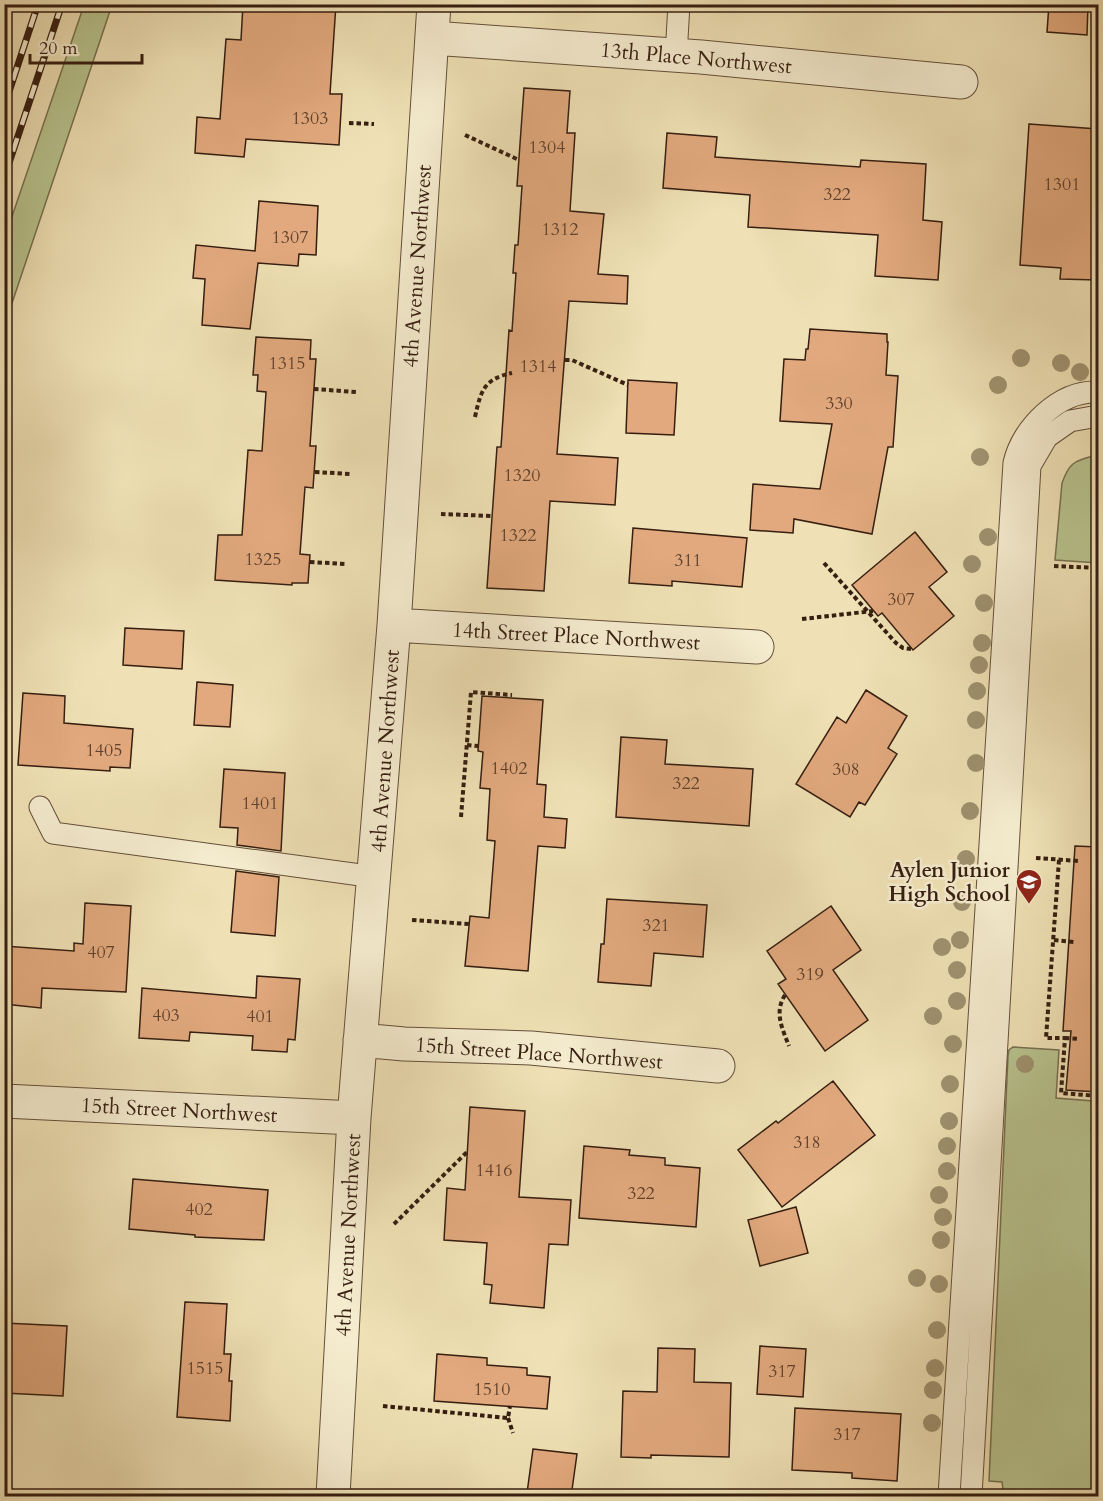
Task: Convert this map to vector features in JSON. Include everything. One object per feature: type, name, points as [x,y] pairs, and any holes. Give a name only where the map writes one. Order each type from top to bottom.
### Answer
[{"type":"street","name":"4th Avenue Northwest","points":[[333,1497],[354,1118],[394,625],[434,4]]},
{"type":"street","name":"13th Place Northwest","points":[[432,38],[676,56],[961,82]]},
{"type":"street","name":"14th Street Place Northwest","points":[[394,625],[757,647]]},
{"type":"street","name":"15th Street Place Northwest","points":[[360,1040],[404,1044],[531,1048],[718,1066]]},
{"type":"street","name":"15th Street Northwest","points":[[4,1101],[354,1118]]},
{"type":"lane","points":[[676,56],[679,4]]},
{"type":"lane","points":[[949,1497],[1014,463],[1022,440],[1046,412],[1065,400],[1081,394],[1098,392]]},
{"type":"lane","points":[[971,1497],[1030,466],[1047,437],[1070,421],[1098,416]]},
{"type":"lane","points":[[40,807],[53,833],[375,877]]},
{"type":"path","points":[[349,123],[375,124]]},
{"type":"path","points":[[465,135],[519,160]]},
{"type":"path","points":[[565,360],[572,360],[628,385]]},
{"type":"path","points":[[475,417],[479,398],[485,386],[496,378],[512,373]]},
{"type":"path","points":[[314,389],[356,392]]},
{"type":"path","points":[[315,472],[351,474]]},
{"type":"path","points":[[441,514],[492,516]]},
{"type":"path","points":[[309,562],[345,564]]},
{"type":"path","points":[[824,562],[896,643],[903,648],[911,649]]},
{"type":"path","points":[[1046,565],[1098,568]]},
{"type":"path","points":[[802,619],[873,611]]},
{"type":"path","points":[[461,817],[471,692],[512,695]]},
{"type":"path","points":[[467,745],[478,746]]},
{"type":"path","points":[[1032,858],[1079,861]]},
{"type":"path","points":[[1059,860],[1046,1038],[1079,1039]]},
{"type":"path","points":[[412,920],[469,924]]},
{"type":"path","points":[[1054,940],[1074,942]]},
{"type":"path","points":[[785,995],[778,1016],[789,1046]]},
{"type":"path","points":[[1065,1038],[1061,1093],[1098,1096]]},
{"type":"path","points":[[394,1224],[467,1152]]},
{"type":"path","points":[[1098,1172],[1096,1215],[1098,1215]]},
{"type":"path","points":[[383,1406],[508,1418]]},
{"type":"path","points":[[510,1406],[508,1418],[513,1433]]},
{"type":"green space","points":[[84,5],[112,5],[5,324],[5,237]]},
{"type":"green space","points":[[1098,456],[1098,563],[1055,560],[1062,483],[1073,464]]},
{"type":"green space","points":[[1013,1047],[1059,1050],[1056,1098],[1093,1101],[1091,1130],[1098,1131],[1092,1219],[1098,1220],[1098,1496],[1004,1496],[1002,1482],[989,1481],[1008,1056],[1009,1050]]},
{"type":"building","points":[[243,4],[336,4],[330,94],[342,94],[339,145],[246,139],[244,157],[195,153],[197,117],[220,119],[226,39],[241,40]]},
{"type":"building","points":[[1049,4],[1088,4],[1087,35],[1047,32]]},
{"type":"building","points":[[524,88],[570,91],[567,133],[575,133],[570,211],[604,214],[598,274],[628,276],[627,304],[569,301],[557,454],[618,458],[615,505],[550,501],[544,591],[487,588],[497,447],[501,447],[509,330],[512,331],[516,273],[513,273],[515,245],[518,245],[522,186],[517,186]]},
{"type":"building","points":[[1029,124],[1098,129],[1098,280],[1060,279],[1061,268],[1020,265]]},
{"type":"building","points":[[667,133],[717,137],[715,157],[860,167],[861,160],[926,164],[923,220],[942,222],[938,280],[875,276],[878,235],[748,227],[750,195],[663,188]]},
{"type":"building","points":[[259,201],[318,206],[316,255],[299,254],[298,266],[258,263],[250,329],[202,325],[205,279],[193,278],[196,245],[255,251]]},
{"type":"building","points":[[810,329],[887,334],[886,375],[898,376],[893,447],[888,447],[872,534],[794,519],[793,533],[750,530],[753,484],[820,489],[832,424],[780,421],[784,359],[805,360]]},
{"type":"building","points":[[256,337],[311,340],[310,359],[316,359],[310,446],[316,446],[313,488],[305,487],[300,554],[310,555],[308,583],[292,583],[292,585],[215,580],[218,535],[242,535],[248,450],[262,451],[266,392],[257,391],[258,375],[253,375]]},
{"type":"building","points":[[628,380],[677,383],[674,435],[626,433]]},
{"type":"building","points":[[633,528],[747,538],[742,587],[672,581],[672,586],[629,583]]},
{"type":"building","points":[[915,532],[947,572],[929,587],[954,616],[913,650],[882,613],[878,616],[852,585]]},
{"type":"building","points":[[125,628],[184,631],[182,669],[123,665]]},
{"type":"building","points":[[197,682],[233,685],[230,727],[194,725]]},
{"type":"building","points":[[866,690],[907,716],[888,748],[897,754],[865,805],[859,802],[850,817],[796,784],[837,717],[846,723]]},
{"type":"building","points":[[23,693],[65,696],[64,723],[133,729],[130,768],[110,767],[110,771],[18,765]]},
{"type":"building","points":[[482,696],[543,700],[537,784],[546,785],[544,817],[567,819],[565,848],[538,846],[528,971],[465,966],[470,916],[489,918],[495,841],[487,840],[490,789],[480,788],[483,752],[478,751]]},
{"type":"building","points":[[621,737],[667,740],[665,764],[753,769],[749,826],[616,817]]},
{"type":"building","points":[[224,769],[285,773],[281,851],[237,845],[238,828],[220,827]]},
{"type":"building","name":"Aylen Junior High School","points":[[1075,846],[1098,847],[1098,1092],[1066,1090],[1071,1031],[1063,1031]]},
{"type":"building","points":[[236,871],[279,877],[275,936],[231,932]]},
{"type":"building","points":[[607,899],[707,905],[703,957],[654,953],[651,986],[598,982],[601,944],[604,944]]},
{"type":"building","points":[[85,903],[131,906],[126,992],[42,988],[41,1008],[4,1004],[4,946],[74,951],[74,943],[83,944]]},
{"type":"building","points":[[831,906],[861,950],[833,970],[868,1020],[825,1051],[778,984],[786,979],[767,951]]},
{"type":"building","points":[[257,976],[300,979],[295,1040],[288,1039],[287,1052],[252,1050],[253,1036],[190,1032],[189,1041],[139,1038],[142,988],[256,998]]},
{"type":"building","points":[[833,1081],[875,1135],[782,1207],[738,1150]]},
{"type":"building","points":[[470,1107],[525,1111],[519,1197],[571,1200],[568,1245],[549,1244],[544,1308],[490,1303],[492,1285],[484,1284],[487,1243],[444,1240],[447,1188],[465,1190]]},
{"type":"building","points":[[584,1146],[630,1150],[629,1155],[665,1158],[665,1165],[700,1168],[696,1227],[579,1218]]},
{"type":"building","points":[[133,1179],[268,1190],[264,1240],[195,1237],[195,1235],[129,1229]]},
{"type":"building","points":[[796,1207],[808,1253],[760,1266],[748,1220]]},
{"type":"building","points":[[185,1302],[227,1304],[224,1354],[231,1354],[230,1421],[177,1417]]},
{"type":"building","points":[[4,1323],[67,1326],[63,1396],[4,1393]]},
{"type":"building","points":[[760,1346],[806,1349],[803,1397],[757,1394]]},
{"type":"building","points":[[658,1348],[695,1349],[694,1382],[731,1383],[729,1457],[651,1455],[651,1458],[621,1457],[623,1391],[657,1392]]},
{"type":"building","points":[[437,1354],[487,1358],[487,1365],[527,1368],[527,1375],[550,1377],[547,1409],[434,1401]]},
{"type":"building","points":[[795,1408],[901,1414],[897,1481],[852,1478],[852,1473],[792,1470]]},
{"type":"building","points":[[533,1449],[577,1454],[571,1497],[527,1493]]},
{"type":"railway","points":[[4,107],[38,4]]},
{"type":"railway","points":[[4,178],[62,4]]},
{"type":"place","name":"Aylen Junior High School","points":[[1029,905]]}]
